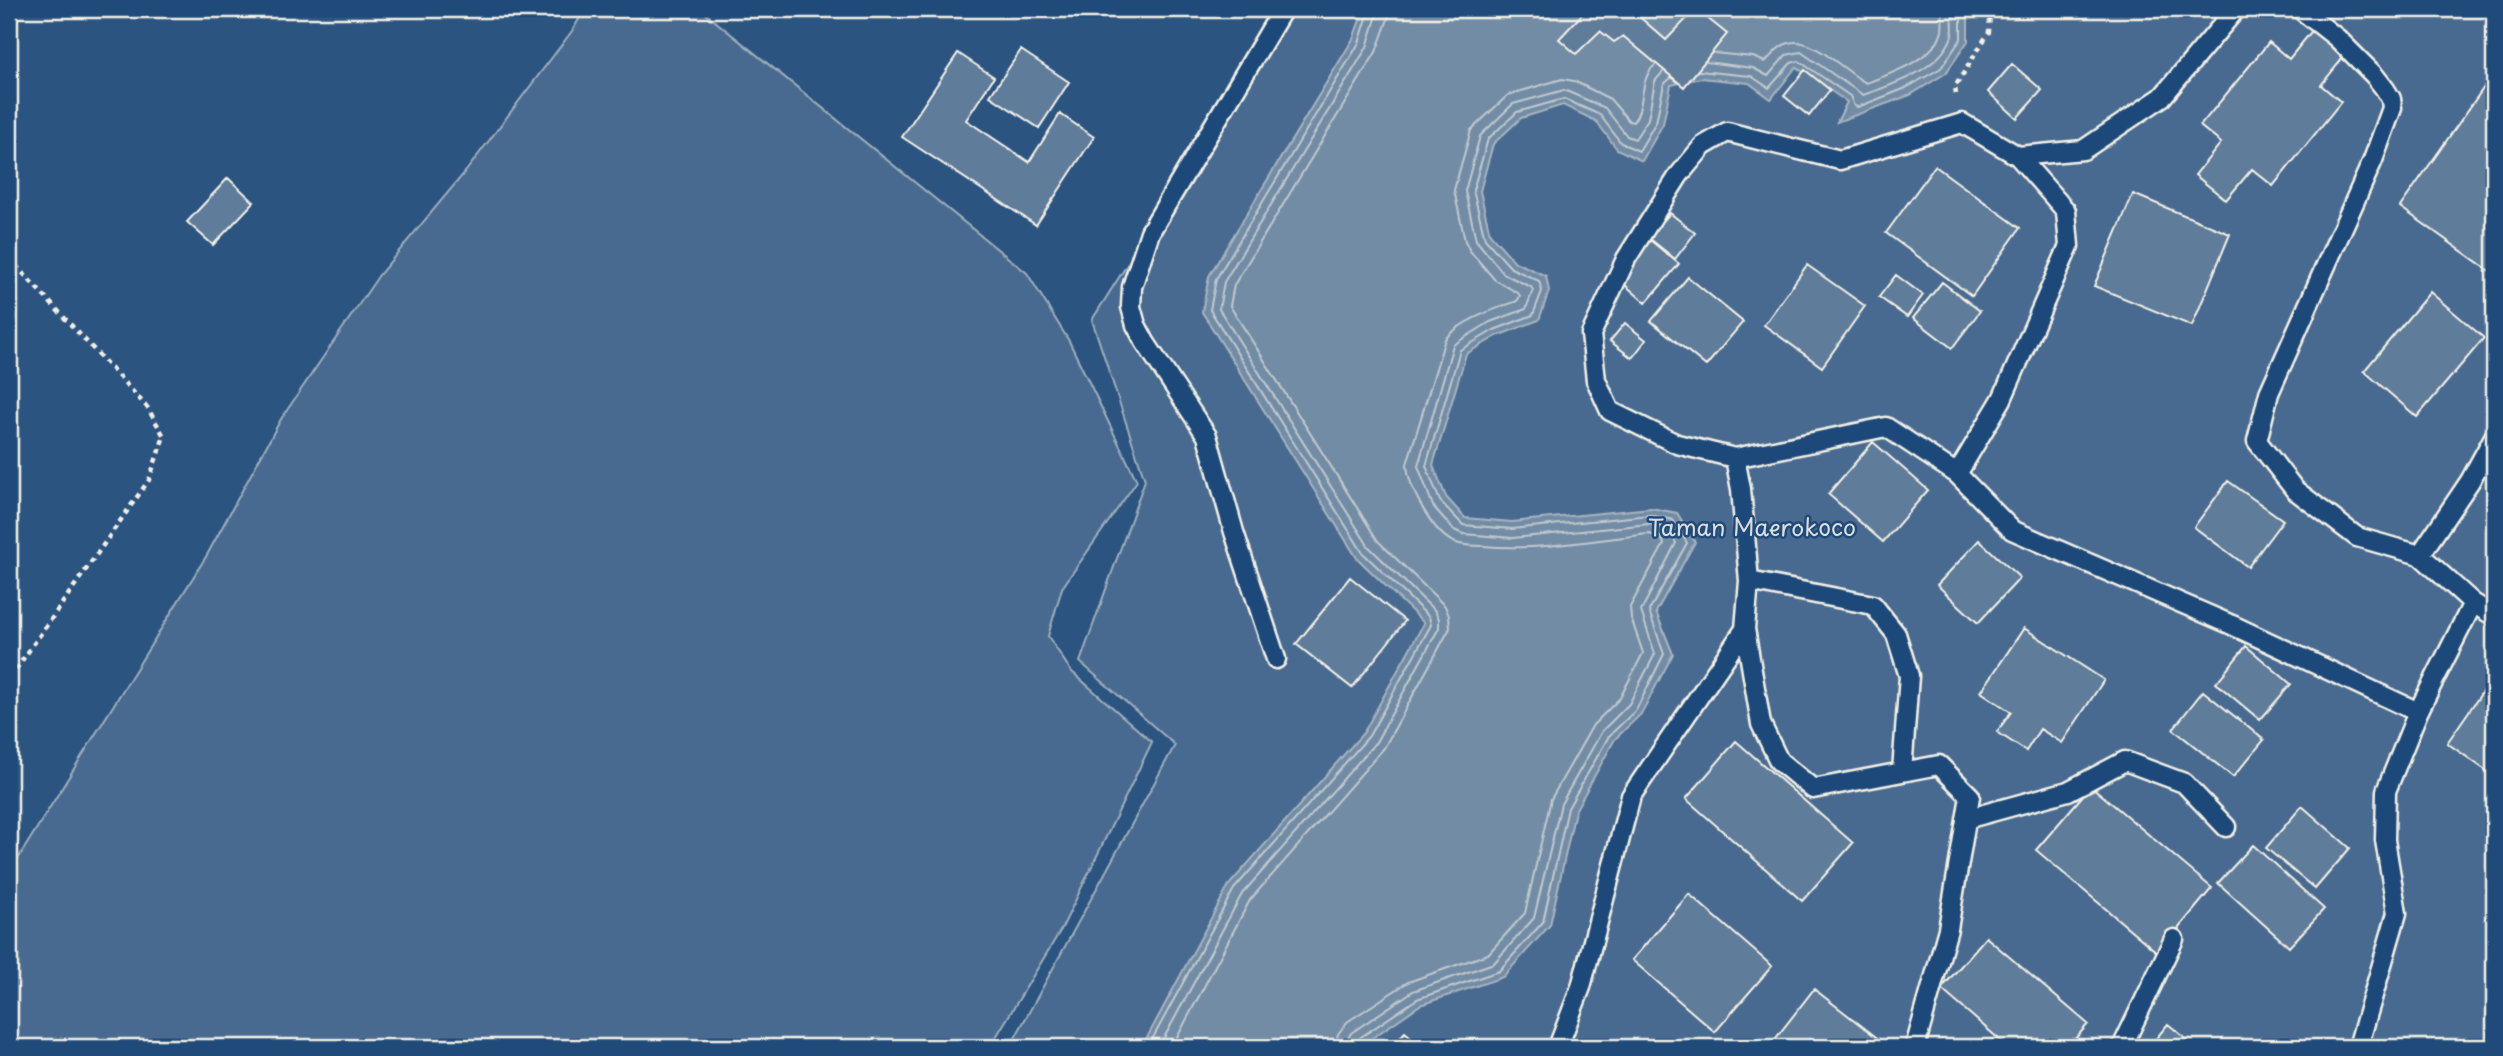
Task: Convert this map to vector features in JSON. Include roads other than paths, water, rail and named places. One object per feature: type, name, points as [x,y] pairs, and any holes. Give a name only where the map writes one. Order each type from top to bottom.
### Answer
[{"type":"lane","points":[[1276,659],[1234,532],[1207,436],[1145,342],[1130,307],[1132,287],[1150,232],[1283,9]]},
{"type":"lane","points":[[2018,156],[2083,150],[2162,97],[2236,9]]},
{"type":"lane","points":[[2300,9],[2337,38],[2374,75],[2391,99],[2392,108],[2373,160],[2269,393],[2257,441],[2295,490],[2357,537],[2420,555],[2473,603],[2494,616]]},
{"type":"lane","points":[[1957,474],[2002,399],[2069,246],[2066,211],[2018,156],[1962,123],[1840,160],[1727,132],[1703,146],[1679,175],[1626,259],[1591,334],[1595,380],[1610,411],[1677,444],[1735,458],[1886,427],[1957,474],[2012,530],[2232,625],[2418,712]]},
{"type":"lane","points":[[2420,555],[2470,481],[2494,437]]},
{"type":"lane","points":[[1735,458],[1741,489],[1749,581],[1745,629],[1761,724],[1779,761],[1814,789],[1939,765],[1970,796],[1948,929],[1915,1047]]},
{"type":"lane","points":[[1749,581],[1873,605],[1896,634],[1909,676],[1902,772]]},
{"type":"lane","points":[[2358,1047],[2397,913],[2385,840],[2386,791],[2418,712],[2473,603]]},
{"type":"lane","points":[[1558,1047],[1581,986],[1631,796],[1745,629]]},
{"type":"lane","points":[[1966,819],[2068,791],[2125,761],[2184,783],[2226,827]]},
{"type":"lane","points":[[2122,1047],[2174,939]]},
{"type":"water","points":[[1364,9],[1968,9],[1968,41],[1946,73],[1910,95],[1837,122],[1847,102],[1796,67],[1771,99],[1749,83],[1701,78],[1671,85],[1663,124],[1642,161],[1617,149],[1596,121],[1563,105],[1521,118],[1493,144],[1480,191],[1490,234],[1515,262],[1546,276],[1549,291],[1539,320],[1497,336],[1466,354],[1433,465],[1446,497],[1465,518],[1512,522],[1651,508],[1677,513],[1695,542],[1656,612],[1673,654],[1641,714],[1615,739],[1575,811],[1550,925],[1503,977],[1420,1005],[1359,1047],[1140,1047],[1229,885],[1364,732],[1424,623],[1357,558],[1202,312],[1209,276],[1353,39]]},
{"type":"park label","name":"Taman Maerokoco","points":[[1752,528]]}]
